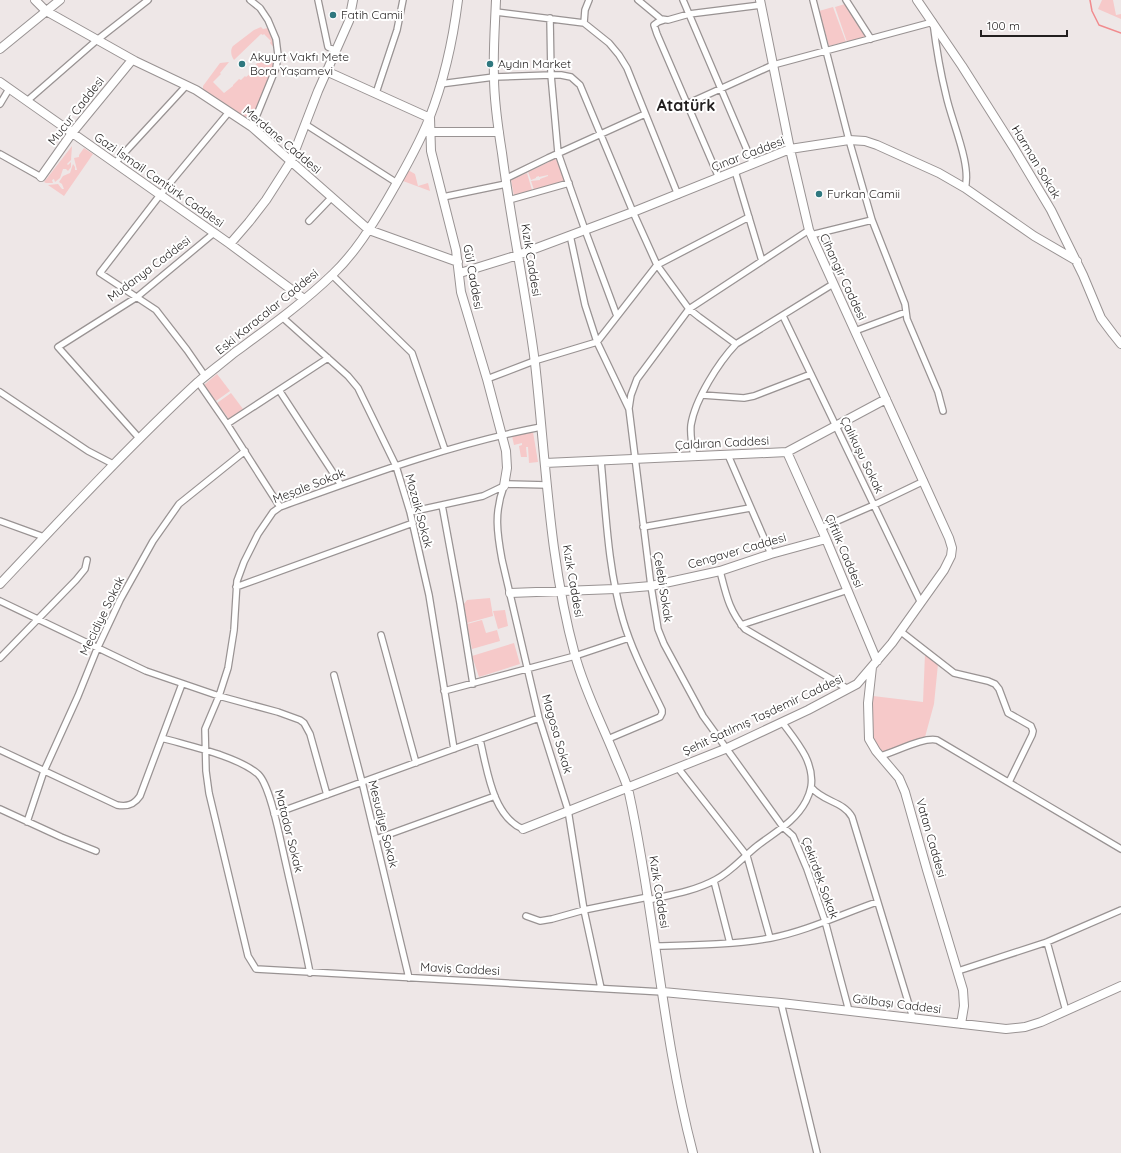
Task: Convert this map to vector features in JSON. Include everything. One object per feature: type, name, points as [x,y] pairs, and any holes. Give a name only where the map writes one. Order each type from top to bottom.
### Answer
[{"type":"street","name":"Merdane Caddesi","points":[[35,0],[46,11],[132,60],[196,90],[252,127],[369,230],[458,262]]},
{"type":"street","points":[[0,49],[60,0]]},
{"type":"street","points":[[27,101],[97,40],[148,0]]},
{"type":"street","points":[[250,0],[260,8],[268,20],[276,39],[278,55],[278,62],[274,75],[252,127]]},
{"type":"street","points":[[318,0],[328,47],[336,51]]},
{"type":"street","points":[[230,244],[266,200],[291,161],[326,71],[349,21],[353,0]]},
{"type":"street","points":[[376,93],[397,30],[403,0]]},
{"type":"street","name":"Eski Karacalar Caddesi","points":[[1,582],[113,464],[198,382],[304,299],[332,275],[355,249],[369,230],[426,132],[452,37],[458,0]]},
{"type":"street","name":"Kızık Caddesi","points":[[496,0],[494,78],[499,132],[534,361],[551,526],[561,591],[575,656],[590,698],[628,788],[656,946],[673,1064],[693,1153]]},
{"type":"street","points":[[584,23],[584,16],[589,0]]},
{"type":"street","points":[[638,0],[664,20]]},
{"type":"street","points":[[683,0],[753,164]]},
{"type":"street","points":[[813,0],[849,140],[872,220],[904,304],[907,319],[938,392],[943,410]]},
{"type":"street","points":[[846,0],[871,39]]},
{"type":"street","name":"Harman Sokak","points":[[917,0],[933,22],[1014,148],[1054,215],[1077,261],[1101,318],[1121,344]]},
{"type":"street","points":[[719,178],[654,27],[655,23],[689,14],[760,2]]},
{"type":"street","name":"Cihangir Caddesi","points":[[760,2],[790,149],[810,232],[950,538],[952,548]]},
{"type":"street","points":[[496,12],[584,23],[609,43],[627,68],[678,194]]},
{"type":"street","points":[[550,18],[551,75],[558,153],[617,316]]},
{"type":"street","points":[[687,104],[773,65],[933,22],[946,96],[959,140],[966,172],[967,178],[965,188]]},
{"type":"street","name":"Mucur Caddesi","points":[[41,177],[72,133],[132,60]]},
{"type":"street","points":[[326,71],[430,118]]},
{"type":"street","points":[[440,84],[494,78],[551,75],[571,77],[580,85],[633,212],[657,265],[689,309],[736,344]]},
{"type":"street","name":"Gazi İsmail Cantürk Caddesi","points":[[0,82],[230,244],[304,299]]},
{"type":"street","points":[[115,163],[186,86]]},
{"type":"street","points":[[0,104],[9,89]]},
{"type":"street","points":[[205,376],[188,350],[156,310],[137,296],[100,274],[160,195],[229,112]]},
{"type":"street","points":[[443,196],[506,182],[558,153],[645,114]]},
{"type":"street","points":[[305,124],[397,183]]},
{"type":"street","points":[[426,132],[499,132]]},
{"type":"street","name":"Gül Caddesi","points":[[426,132],[443,196],[458,262],[461,292],[464,304],[487,379],[506,451],[507,468],[504,486]]},
{"type":"street","name":"Çınar Caddesi","points":[[460,273],[518,254],[633,212],[790,149],[849,140],[865,141],[877,145],[939,173],[965,188],[1034,236],[1077,261]]},
{"type":"street","points":[[0,154],[41,177]]},
{"type":"street","points":[[735,171],[762,261]]},
{"type":"street","points":[[509,200],[569,183]]},
{"type":"street","points":[[310,221],[332,197]]},
{"type":"street","points":[[487,379],[534,361],[597,342],[657,265],[749,217]]},
{"type":"street","points":[[629,409],[630,395],[637,379],[689,309],[762,261],[810,232],[872,220]]},
{"type":"street","name":"Mudanya Caddesi","points":[[139,438],[58,347],[137,296],[214,234]]},
{"type":"street","points":[[570,235],[585,305],[597,342],[629,409]]},
{"type":"street","points":[[332,275],[412,353],[445,450]]},
{"type":"street","points":[[694,456],[691,427],[695,410],[721,362],[736,344],[833,284]]},
{"type":"street","points":[[855,331],[906,312]]},
{"type":"street","name":"Çalıkuşu Sokak","points":[[783,316],[921,603]]},
{"type":"street","name":"Mozaik Sokak","points":[[282,317],[353,381],[358,388],[396,466],[413,523],[429,595],[454,749]]},
{"type":"street","points":[[227,424],[328,358]]},
{"type":"street","points":[[702,395],[744,398],[754,396],[811,374]]},
{"type":"street","points":[[198,382],[245,451],[280,507]]},
{"type":"street","points":[[279,390],[341,485]]},
{"type":"street","points":[[0,392],[88,451],[113,464]]},
{"type":"street","name":"Çaldıran Caddesi","points":[[545,463],[787,452],[886,399]]},
{"type":"street","name":"Çelebi Sokak","points":[[629,409],[634,459],[655,618],[664,644],[703,716],[725,749]]},
{"type":"street","name":"Meşale Sokak","points":[[256,969],[248,956],[209,793],[206,771],[205,729],[226,676],[234,630],[236,587],[239,574],[258,534],[273,512],[280,507],[445,450],[502,434],[541,427]]},
{"type":"street","name":"Mecidiye Sokak","points":[[27,822],[44,771],[78,696],[97,649],[120,600],[153,541],[169,516],[186,498],[245,451]]},
{"type":"street","name":"Çiftlik Caddesi","points":[[787,452],[848,590],[875,664]]},
{"type":"street","points":[[728,455],[771,554]]},
{"type":"street","points":[[601,460],[608,539],[615,589],[629,638],[662,710],[660,717],[608,739]]},
{"type":"street","points":[[821,528],[924,481]]},
{"type":"street","points":[[410,512],[483,496],[504,486],[513,484],[547,485]]},
{"type":"street","name":"Magosa Sokak","points":[[504,486],[499,499],[497,518],[500,546],[539,718],[568,810],[584,910],[601,988]]},
{"type":"street","points":[[442,505],[473,684]]},
{"type":"street","points":[[643,527],[750,508]]},
{"type":"street","points":[[0,521],[44,537]]},
{"type":"street","points":[[236,587],[413,523]]},
{"type":"street","name":"Cengaver Caddesi","points":[[510,593],[615,589],[651,586],[720,571],[771,554],[826,539]]},
{"type":"street","name":"Şehit Satılmış Taşdemir Caddesi","points":[[523,829],[725,749],[848,689],[863,679],[900,632],[948,563],[952,548]]},
{"type":"street","points":[[0,658],[76,580],[85,569],[87,560]]},
{"type":"street","points":[[720,571],[730,607],[745,629],[848,689]]},
{"type":"street","points":[[741,625],[848,590]]},
{"type":"street","points":[[0,601],[97,649],[146,671],[219,696],[278,712],[300,720],[304,723],[310,734],[327,795]]},
{"type":"street","points":[[900,632],[954,672],[995,684],[1008,713],[1031,726],[1033,731],[1009,782]]},
{"type":"street","points":[[381,635],[416,763]]},
{"type":"street","points":[[444,691],[575,656],[629,638]]},
{"type":"street","name":"Vatan Caddesi","points":[[875,664],[868,703],[868,731],[871,744],[898,778],[905,792],[958,972],[964,997],[961,1024]]},
{"type":"street","name":"Mesudiye Sokak","points":[[334,675],[362,782],[409,978]]},
{"type":"street","points":[[0,750],[117,805],[126,806],[134,803],[140,796],[182,684]]},
{"type":"street","points":[[274,814],[539,718]]},
{"type":"street","points":[[526,916],[536,920],[558,918],[584,910],[687,891],[714,881],[799,813],[810,792],[812,779],[809,764],[801,749],[782,722]]},
{"type":"street","name":"Matador Sokak","points":[[162,738],[238,762],[262,778],[266,785],[274,814],[310,973]]},
{"type":"street","points":[[880,756],[895,752],[924,740],[932,739],[944,744],[1121,849]]},
{"type":"street","points":[[480,740],[494,796],[511,821],[523,829]]},
{"type":"street","name":"Çekirdek Sokak","points":[[725,749],[783,827],[793,836],[807,869],[824,921],[849,1011]]},
{"type":"street","points":[[678,768],[746,856],[770,938]]},
{"type":"street","points":[[811,787],[819,796],[846,808],[856,825],[877,902],[913,1018]]},
{"type":"street","points":[[376,839],[494,796]]},
{"type":"street","points":[[0,809],[61,837],[96,851]]},
{"type":"street","points":[[714,881],[730,943]]},
{"type":"street","points":[[656,946],[730,943],[770,938],[877,902]]},
{"type":"street","points":[[958,972],[1047,942],[1121,910]]},
{"type":"street","points":[[1047,942],[1066,1011]]},
{"type":"street","name":"Maviş Caddesi","points":[[256,969],[663,992]]},
{"type":"street","name":"Gölbaşı Caddesi","points":[[663,992],[781,1003],[998,1028],[1013,1028],[1035,1024],[1121,986]]},
{"type":"street","points":[[781,1003],[817,1153]]},
{"type":"shaded area","points":[[1102,0],[1113,0],[1116,15],[1121,14],[1121,19],[1098,9]]},
{"type":"shaded area","points":[[845,4],[866,37],[847,42],[835,7]]},
{"type":"shaded area","points":[[833,7],[846,42],[829,46],[819,11]]},
{"type":"shaded area","points":[[261,27],[263,29],[268,28],[275,49],[270,43],[271,41],[264,34],[261,34],[234,60],[231,53],[233,46],[254,30]]},
{"type":"shaded area","points":[[269,55],[276,56],[275,65],[250,123],[203,90],[203,86],[220,63],[229,62],[220,73],[221,74],[213,82],[224,93],[239,79],[241,80],[252,72],[251,70],[260,60],[265,59]]},
{"type":"shaded area","points":[[72,146],[71,160],[67,164],[68,165],[71,162],[71,167],[68,171],[63,169],[60,178],[55,182],[54,179],[52,180],[53,183],[44,182]]},
{"type":"shaded area","points":[[84,148],[93,154],[64,196],[48,185],[58,184],[62,189],[64,189],[62,184],[59,182],[63,176],[70,173],[73,164],[75,170],[77,170],[74,158],[79,157]]},
{"type":"shaded area","points":[[557,158],[565,181],[534,190],[531,181],[540,180],[548,175],[539,176],[531,180],[528,172]]},
{"type":"shaded area","points":[[408,170],[415,174],[418,186],[428,183],[430,191],[403,181]]},
{"type":"shaded area","points":[[527,173],[532,190],[514,196],[511,180]]},
{"type":"shaded area","points":[[217,374],[230,391],[216,401],[204,385]]},
{"type":"shaded area","points":[[231,393],[243,409],[229,419],[217,403]]},
{"type":"shaded area","points":[[533,432],[538,462],[529,463],[528,447],[526,447],[527,457],[521,457],[519,446],[522,445],[522,443],[514,445],[512,436]]},
{"type":"shaded area","points":[[490,598],[493,616],[467,623],[464,604],[467,600]]},
{"type":"shaded area","points":[[505,610],[508,626],[498,629],[493,611]]},
{"type":"shaded area","points":[[482,620],[486,633],[497,630],[500,641],[472,649],[467,624]]},
{"type":"shaded area","points":[[514,643],[520,664],[479,677],[472,656]]},
{"type":"shaded area","points":[[925,654],[938,664],[934,704],[925,737],[899,750],[890,752],[882,751],[876,747],[871,731],[873,696],[923,702]]},
{"type":"waterway","points":[[1090,0],[1092,11],[1099,25],[1121,33]]},
{"type":"place","name":"Fatih Camii","points":[[333,15]]},
{"type":"place","name":"Akyurt Vakfı Mete Bora Yaşamevi","points":[[242,64]]},
{"type":"place","name":"Aydın Market","points":[[490,64]]},
{"type":"place","name":"Furkan Camii","points":[[819,194]]},
{"type":"district","name":"Atatürk","points":[[686,105]]}]
